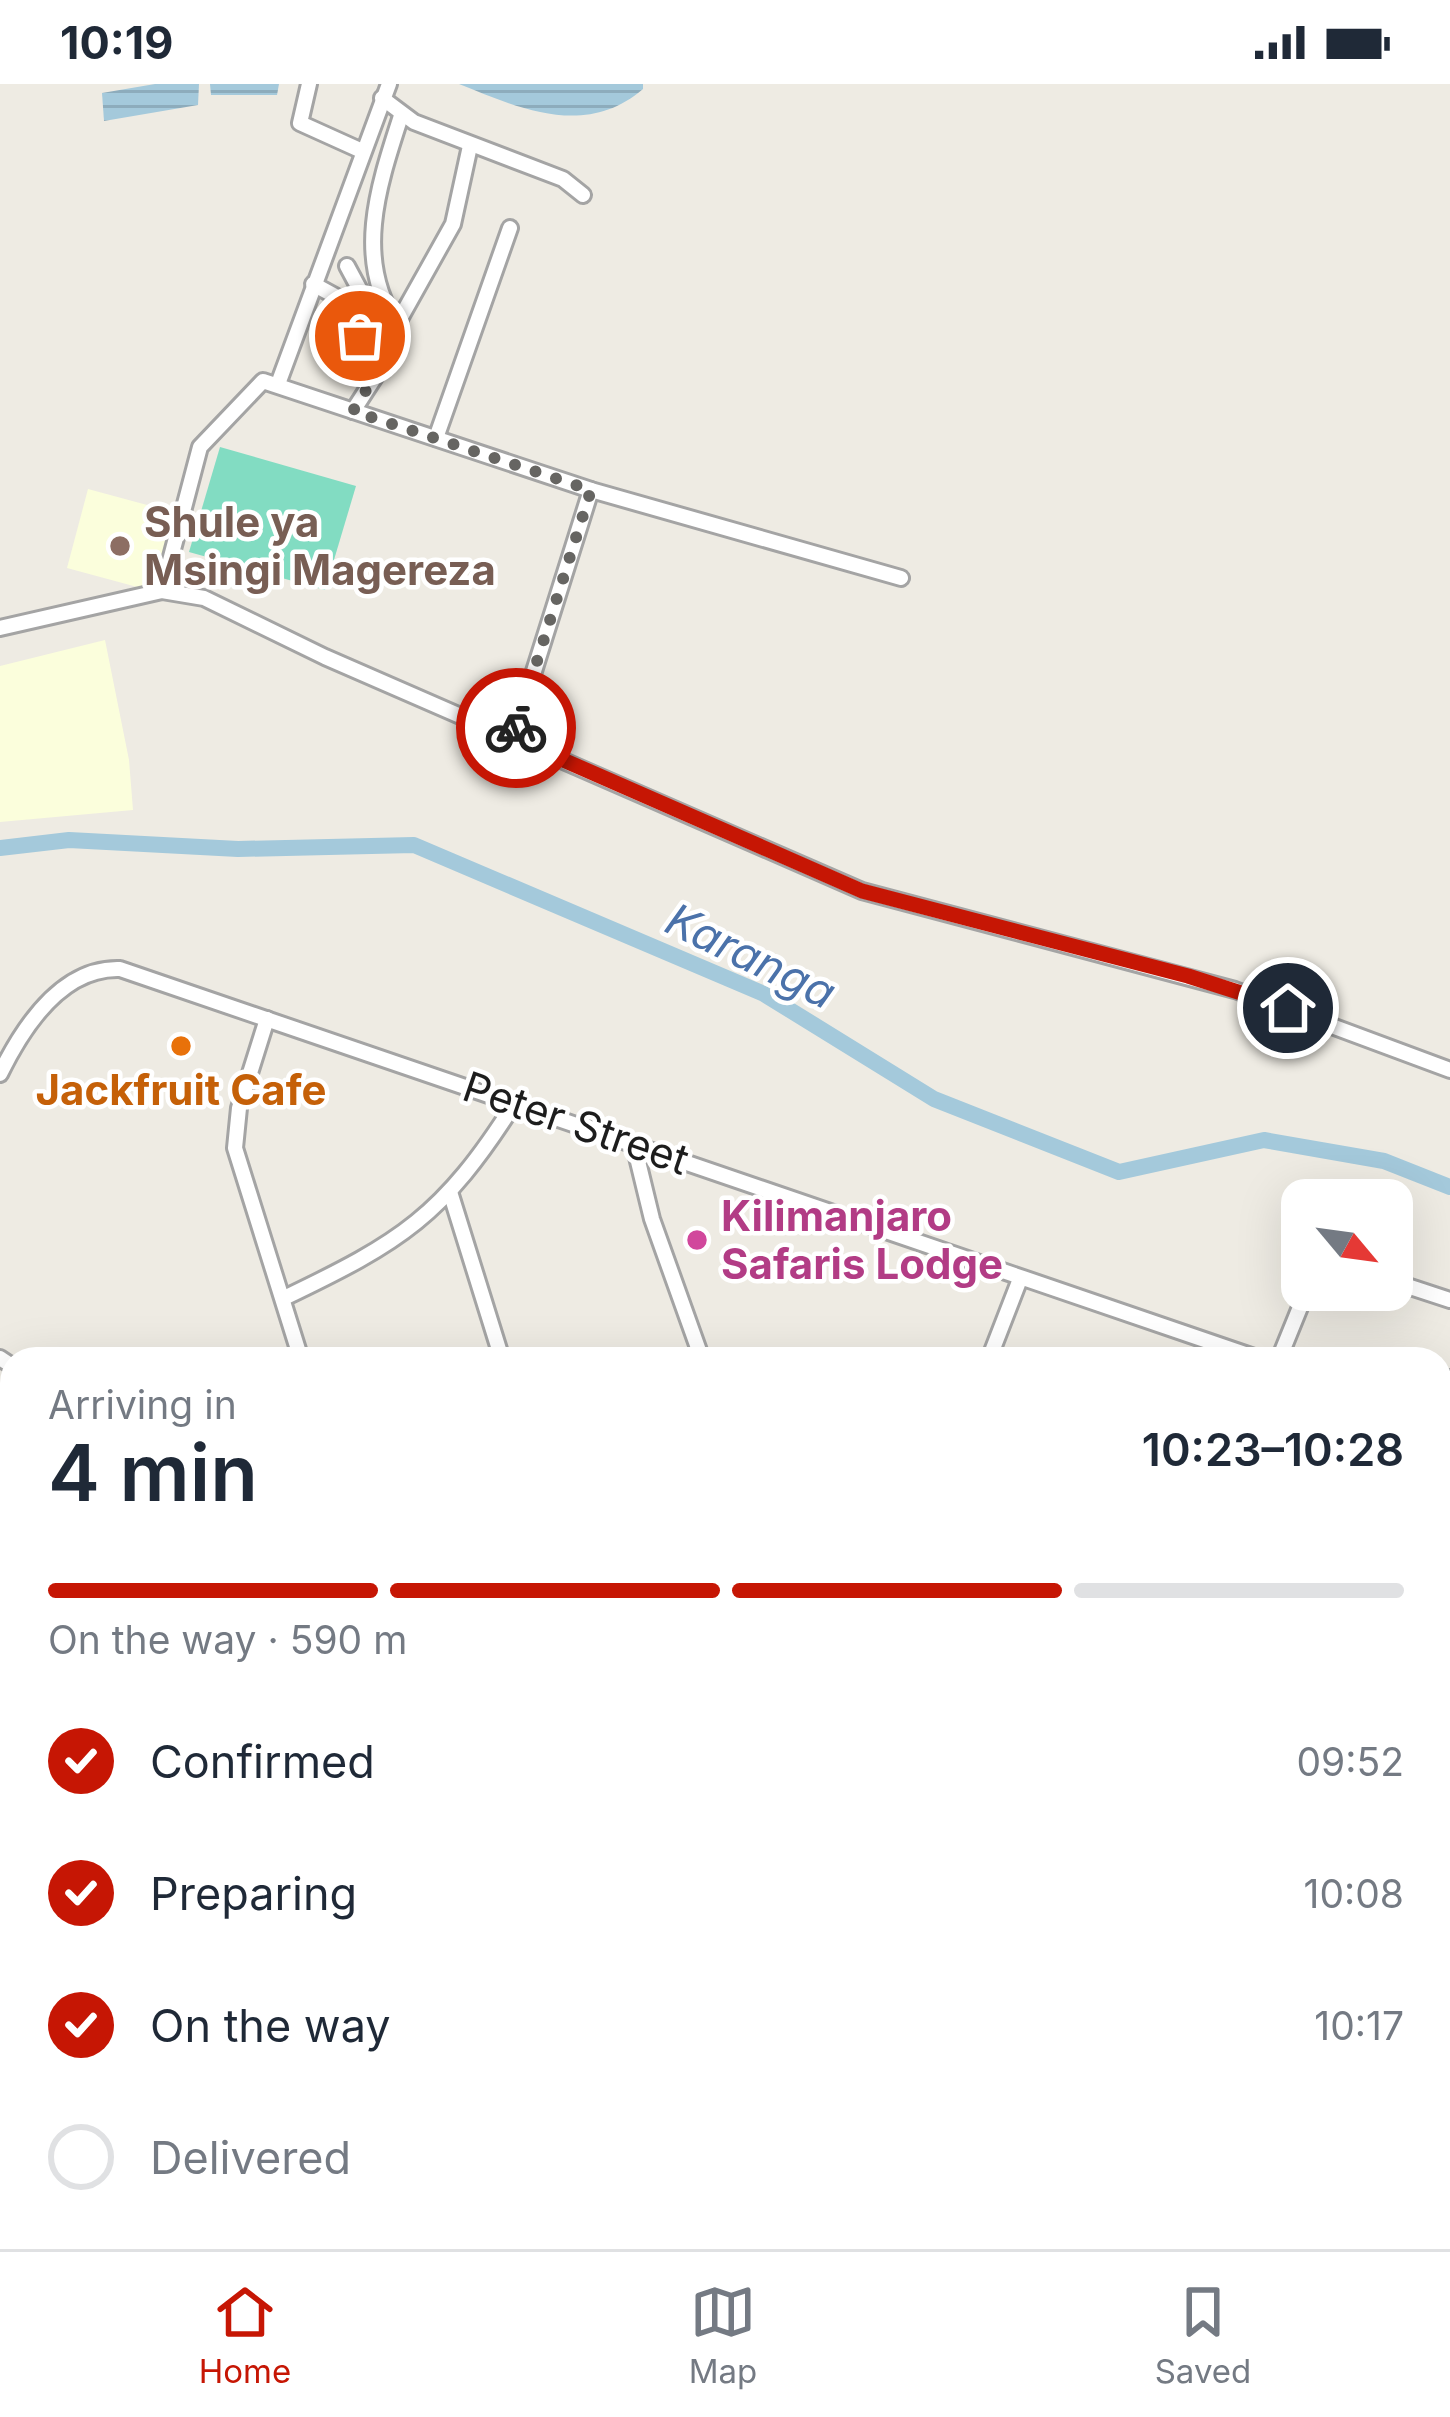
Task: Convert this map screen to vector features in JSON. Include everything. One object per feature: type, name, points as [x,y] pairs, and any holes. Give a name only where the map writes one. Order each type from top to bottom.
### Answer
[{"type":"street","points":[[309,84],[300,123],[362,151]]},
{"type":"street","points":[[278,384],[385,91]]},
{"type":"street","points":[[385,91],[401,116],[563,179],[583,195]]},
{"type":"street","points":[[397,324],[380,299],[370,225],[401,116]]},
{"type":"street","points":[[353,411],[394,346],[397,324],[453,224],[470,146]]},
{"type":"street","points":[[436,438],[510,228]]},
{"type":"street","points":[[347,266],[362,295],[360,336]]},
{"type":"street","points":[[313,284],[335,296],[337,318],[360,336],[380,368]]},
{"type":"street","points":[[162,591],[200,447],[263,381],[591,490],[901,578]]},
{"type":"street","points":[[513,738],[591,490]]},
{"type":"street","points":[[0,628],[162,591],[204,598],[862,891],[1219,985],[1450,1070]]},
{"type":"street","name":"Peter Street","points":[[0,1074],[20,1035],[47,1003],[78,977],[101,968],[120,969],[1224,1347]]},
{"type":"street","points":[[267,1019],[239,1108],[235,1148],[298,1347]]},
{"type":"street","points":[[284,1298],[374,1252],[451,1195],[514,1104]]},
{"type":"street","points":[[634,1144],[652,1219],[698,1347]]},
{"type":"street","points":[[451,1195],[497,1347]]},
{"type":"street","points":[[994,1347],[1020,1279]]},
{"type":"street","points":[[1413,1288],[1450,1300]]},
{"type":"street","points":[[1284,1347],[1298,1311]]},
{"type":"shaded area","points":[[88,489],[173,512],[152,591],[67,568]]},
{"type":"shaded area","points":[[105,640],[129,760],[133,810],[0,822],[0,666]]},
{"type":"green space","points":[[220,447],[356,486],[325,590],[189,552]]},
{"type":"water","points":[[155,84],[199,84],[198,105],[104,121],[102,93]]},
{"type":"water","points":[[210,84],[279,84],[277,95],[211,95]]},
{"type":"water","points":[[459,84],[643,84],[643,89],[621,104],[576,116],[529,109]]},
{"type":"waterway","name":"Karanga","points":[[0,848],[69,840],[238,849],[414,845],[764,994],[934,1099],[1119,1172],[1264,1140],[1384,1161],[1450,1187]]},
{"type":"way so far","points":[[360,336],[380,368],[353,411],[591,490],[516,728]]},
{"type":"place","name":"Shule ya Msingi Magereza","points":[[120,546]]},
{"type":"place","name":"Jackfruit Cafe","points":[[181,1046]]},
{"type":"place","name":"Kilimanjaro Safaris Lodge","points":[[697,1240]]},
{"type":"route","points":[[516,728],[513,738],[862,891],[1129,959],[1288,1008]]}]
